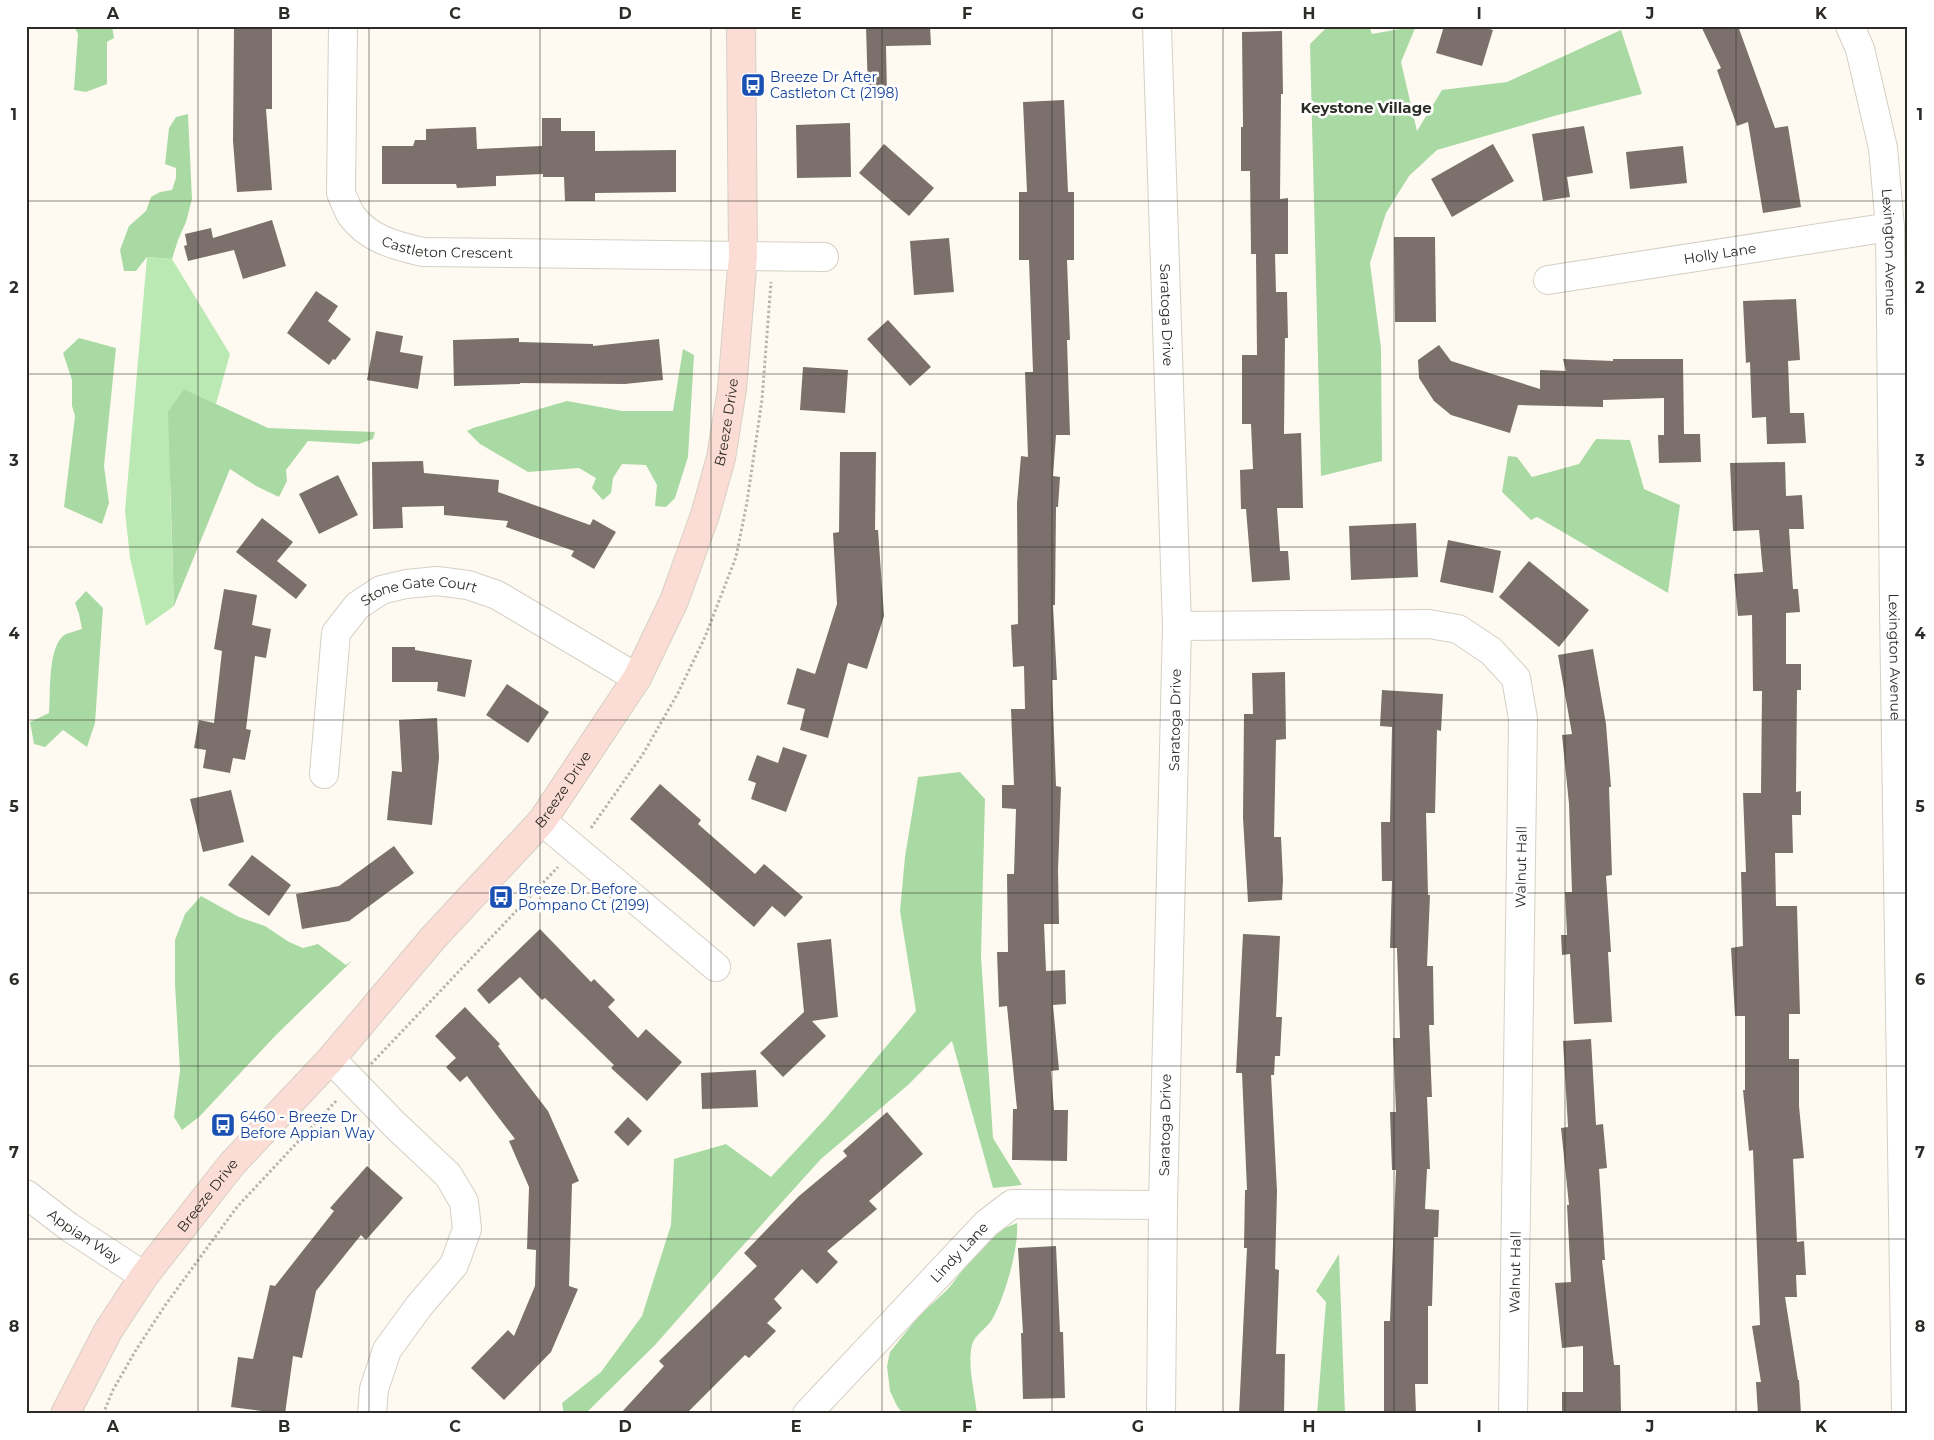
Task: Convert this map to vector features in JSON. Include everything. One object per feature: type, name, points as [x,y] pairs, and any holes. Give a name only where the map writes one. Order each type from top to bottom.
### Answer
[{"type":"street","name":"Castleton Crescent","points":[[343,26],[342,193],[351,214],[370,234],[395,246],[423,252],[824,257]]},
{"type":"street","name":"Breeze Drive","points":[[65,1414],[108,1331],[144,1276],[232,1164],[331,1059],[433,938],[542,821],[637,678],[674,601],[705,516],[721,458],[732,390],[743,256],[741,26]]},
{"type":"street","name":"Saratoga Drive","points":[[1157,26],[1177,626],[1163,1205],[1161,1414]]},
{"type":"street","name":"Lexington Avenue","points":[[1850,26],[1860,50],[1883,148],[1890,227],[1906,1414]]},
{"type":"street","name":"Holly Lane","points":[[1548,280],[1890,227]]},
{"type":"street","name":"Stone Gate Court","points":[[324,774],[336,633],[357,606],[381,590],[406,584],[437,581],[468,584],[497,596],[637,678]]},
{"type":"street","name":"Walnut Hall","points":[[1177,626],[1429,624],[1458,629],[1491,650],[1516,678],[1523,719],[1513,1414]]},
{"type":"street","points":[[542,821],[716,967]]},
{"type":"street","points":[[331,1059],[394,1124],[448,1175],[464,1202],[467,1229],[454,1265],[419,1306],[387,1350],[374,1389],[372,1414]]},
{"type":"street","name":"Appian Way","points":[[26,1194],[69,1227],[144,1276]]},
{"type":"street","name":"Lindy Lane","points":[[807,1414],[986,1224],[1012,1204],[1163,1205]]},
{"type":"green space","points":[[74,26],[112,26],[114,38],[107,42],[107,84],[86,92],[74,90],[78,34]]},
{"type":"green space","points":[[1328,26],[1369,26],[1372,34],[1416,26],[1401,62],[1417,131],[1442,90],[1507,82],[1621,30],[1642,94],[1554,116],[1437,150],[1409,176],[1386,213],[1370,263],[1381,348],[1382,461],[1321,476],[1310,44]]},
{"type":"green space","points":[[188,114],[192,199],[186,222],[172,259],[147,257],[136,271],[124,271],[120,250],[129,226],[146,211],[151,197],[160,192],[172,190],[176,178],[176,168],[165,164],[169,128],[176,117]]},
{"type":"green space","points":[[147,257],[172,259],[230,354],[216,404],[184,389],[170,487],[174,606],[146,626],[130,558],[125,511]]},
{"type":"green space","points":[[79,338],[116,348],[104,466],[109,503],[102,524],[64,507],[75,416],[72,406],[72,380],[63,353]]},
{"type":"green space","points":[[683,349],[694,355],[688,457],[675,498],[666,507],[655,506],[657,485],[646,465],[622,464],[613,478],[611,493],[603,500],[592,488],[596,478],[579,468],[528,472],[480,444],[467,431],[567,401],[622,411],[673,411]]},
{"type":"green space","points":[[184,389],[268,428],[375,432],[373,439],[359,444],[308,441],[286,470],[287,481],[279,497],[256,486],[230,469],[174,606],[168,412]]},
{"type":"green space","points":[[1596,439],[1630,440],[1644,489],[1680,505],[1668,593],[1537,517],[1531,520],[1502,492],[1508,456],[1517,457],[1532,477],[1579,464]]},
{"type":"green space","points":[[86,591],[103,608],[95,723],[87,747],[63,730],[45,747],[34,744],[30,722],[49,713],[51,670],[56,648],[60,639],[66,634],[82,629],[75,603]]},
{"type":"green space","points":[[960,772],[985,799],[981,956],[993,1138],[1022,1185],[993,1188],[952,1041],[908,1085],[821,1159],[656,1344],[585,1414],[564,1414],[562,1403],[601,1372],[642,1316],[671,1225],[674,1159],[726,1144],[771,1177],[826,1118],[916,1011],[900,911],[905,857],[918,777]]},
{"type":"green space","points":[[201,896],[239,917],[265,926],[289,942],[303,948],[318,944],[346,965],[353,960],[277,1034],[199,1117],[182,1130],[174,1117],[180,1071],[175,984],[175,940],[185,914]]},
{"type":"green space","points":[[1017,1223],[1016,1246],[998,1308],[991,1322],[975,1338],[972,1345],[970,1361],[977,1414],[903,1414],[890,1391],[887,1366],[890,1352],[918,1317],[948,1289],[984,1243],[995,1232]]},
{"type":"green space","points":[[1339,1254],[1345,1414],[1317,1414],[1326,1302],[1316,1291]]},
{"type":"building","points":[[234,26],[272,26],[272,109],[266,109],[272,190],[237,192],[233,141]]},
{"type":"building","points":[[866,26],[930,26],[931,45],[886,46],[887,94],[868,94]]},
{"type":"building","points":[[1444,26],[1480,26],[1493,30],[1482,66],[1436,53]]},
{"type":"building","points":[[1701,26],[1738,26],[1775,128],[1788,126],[1801,207],[1763,213],[1748,122],[1737,126],[1717,70],[1721,68]]},
{"type":"building","points":[[1282,31],[1283,94],[1281,94],[1280,199],[1288,198],[1288,254],[1275,254],[1276,292],[1287,292],[1288,338],[1285,338],[1284,434],[1301,433],[1303,508],[1277,508],[1280,551],[1288,551],[1290,580],[1252,582],[1246,509],[1241,509],[1240,470],[1253,469],[1251,424],[1242,424],[1242,355],[1257,355],[1256,254],[1251,254],[1250,171],[1241,171],[1241,127],[1243,127],[1242,32]]},
{"type":"building","points":[[1064,100],[1068,192],[1074,192],[1074,260],[1067,260],[1070,340],[1067,340],[1070,435],[1056,435],[1053,476],[1060,477],[1058,507],[1056,507],[1055,605],[1053,605],[1057,680],[1052,680],[1056,786],[1061,787],[1058,870],[1059,924],[1044,924],[1046,971],[1065,970],[1066,1004],[1053,1005],[1059,1070],[1051,1071],[1054,1110],[1068,1110],[1067,1161],[1012,1160],[1013,1109],[1017,1109],[1007,1006],[999,1007],[997,952],[1008,952],[1007,874],[1014,874],[1016,809],[1002,808],[1002,785],[1014,785],[1011,709],[1025,709],[1024,666],[1013,667],[1011,625],[1018,624],[1017,503],[1021,456],[1028,457],[1025,372],[1033,372],[1029,260],[1019,260],[1019,192],[1027,192],[1023,102]]},
{"type":"building","points":[[542,118],[561,118],[561,131],[595,131],[595,151],[676,150],[676,192],[595,193],[595,201],[565,201],[564,177],[543,177],[543,174],[496,176],[496,186],[457,188],[456,184],[382,184],[382,146],[413,146],[415,140],[426,140],[426,129],[476,127],[477,149],[542,146]]},
{"type":"building","points":[[850,123],[851,177],[797,178],[796,125]]},
{"type":"building","points":[[1584,126],[1593,173],[1567,177],[1570,197],[1543,201],[1532,134]]},
{"type":"building","points":[[884,144],[934,188],[909,216],[859,173]]},
{"type":"building","points":[[1493,144],[1514,181],[1452,217],[1431,179]]},
{"type":"building","points":[[1683,146],[1687,183],[1630,189],[1626,152]]},
{"type":"building","points":[[272,220],[286,266],[243,279],[234,250],[188,261],[184,246],[187,245],[185,234],[211,228],[213,238]]},
{"type":"building","points":[[1394,237],[1435,237],[1436,322],[1395,322]]},
{"type":"building","points":[[949,238],[954,292],[914,295],[910,241]]},
{"type":"building","points":[[316,291],[338,306],[328,321],[351,339],[329,365],[287,333]]},
{"type":"building","points":[[1796,299],[1800,360],[1788,361],[1790,413],[1804,413],[1806,443],[1767,444],[1766,417],[1752,418],[1750,362],[1746,363],[1743,301]]},
{"type":"building","points":[[888,320],[931,367],[910,386],[867,339]]},
{"type":"building","points":[[376,331],[403,336],[400,352],[423,356],[418,389],[367,380]]},
{"type":"building","points":[[519,338],[519,342],[593,344],[593,346],[659,339],[663,380],[625,384],[520,383],[454,386],[453,340]]},
{"type":"building","points":[[1439,345],[1451,361],[1540,389],[1540,370],[1566,371],[1563,359],[1613,361],[1613,359],[1683,359],[1684,434],[1700,434],[1701,462],[1659,463],[1658,435],[1664,435],[1664,398],[1603,400],[1603,407],[1518,405],[1510,433],[1451,415],[1434,401],[1419,378],[1418,360]]},
{"type":"building","points":[[803,367],[848,370],[845,413],[800,410]]},
{"type":"building","points":[[840,452],[876,452],[875,530],[878,530],[884,616],[867,669],[848,663],[828,738],[800,730],[805,709],[787,704],[797,668],[815,674],[837,604],[833,533],[839,532]]},
{"type":"building","points":[[423,461],[424,473],[499,480],[498,492],[590,525],[593,519],[616,532],[594,569],[571,556],[574,551],[506,527],[508,521],[444,515],[444,506],[402,507],[403,528],[373,529],[372,462]]},
{"type":"building","points":[[1785,462],[1786,496],[1802,495],[1804,529],[1789,529],[1793,589],[1798,589],[1800,612],[1786,613],[1786,664],[1801,664],[1801,690],[1797,690],[1796,792],[1801,791],[1801,815],[1792,815],[1793,853],[1775,853],[1776,906],[1797,906],[1800,1014],[1789,1014],[1789,1059],[1799,1059],[1799,1106],[1804,1158],[1793,1159],[1797,1242],[1804,1241],[1806,1275],[1796,1275],[1797,1297],[1785,1297],[1799,1380],[1801,1414],[1758,1414],[1756,1382],[1761,1382],[1752,1326],[1760,1325],[1753,1150],[1749,1151],[1743,1090],[1745,1090],[1745,1016],[1735,1016],[1731,948],[1743,946],[1741,872],[1746,872],[1743,793],[1761,793],[1762,691],[1753,691],[1752,615],[1738,616],[1734,574],[1763,572],[1759,530],[1733,531],[1730,463]]},
{"type":"building","points":[[338,475],[358,515],[319,534],[299,494]]},
{"type":"building","points":[[262,518],[293,542],[277,561],[307,585],[296,599],[236,552]]},
{"type":"building","points":[[1416,523],[1418,577],[1351,580],[1349,526]]},
{"type":"building","points":[[1448,540],[1501,551],[1493,593],[1440,582]]},
{"type":"building","points":[[1529,561],[1589,610],[1559,647],[1499,597]]},
{"type":"building","points":[[224,589],[257,595],[252,625],[271,629],[266,658],[255,656],[246,729],[251,730],[245,760],[233,758],[230,773],[203,768],[206,750],[194,748],[199,720],[214,723],[222,651],[214,649]]},
{"type":"building","points":[[392,647],[415,647],[415,650],[472,660],[465,697],[437,691],[438,682],[392,682]]},
{"type":"building","points":[[1593,649],[1606,724],[1611,787],[1609,787],[1612,875],[1606,876],[1611,952],[1608,952],[1612,1022],[1574,1024],[1570,954],[1562,955],[1561,935],[1567,935],[1565,892],[1572,892],[1569,804],[1562,735],[1572,734],[1558,655]]},
{"type":"building","points":[[1285,672],[1286,739],[1276,740],[1274,837],[1281,837],[1282,900],[1248,902],[1243,818],[1244,714],[1253,714],[1252,673]]},
{"type":"building","points":[[507,684],[549,712],[528,743],[486,715]]},
{"type":"building","points":[[1382,690],[1443,694],[1441,731],[1437,730],[1435,813],[1426,813],[1428,895],[1430,895],[1427,966],[1433,966],[1434,1025],[1429,1025],[1432,1097],[1427,1097],[1430,1169],[1427,1169],[1425,1209],[1439,1210],[1438,1237],[1434,1237],[1432,1306],[1428,1306],[1428,1384],[1415,1384],[1416,1414],[1384,1414],[1384,1321],[1390,1321],[1396,1170],[1392,1170],[1390,1112],[1396,1112],[1393,1038],[1400,1038],[1397,948],[1390,948],[1392,881],[1382,881],[1381,822],[1390,822],[1392,727],[1380,726]]},
{"type":"building","points":[[437,718],[439,758],[432,825],[387,820],[392,771],[402,772],[399,720]]},
{"type":"building","points":[[783,747],[807,755],[786,812],[751,799],[756,783],[748,780],[757,755],[778,763]]},
{"type":"building","points":[[660,784],[701,820],[698,824],[755,874],[764,864],[803,897],[785,917],[772,906],[754,927],[630,819]]},
{"type":"building","points":[[231,790],[244,842],[203,852],[190,799]]},
{"type":"building","points":[[394,846],[414,873],[349,921],[302,929],[296,894],[339,886]]},
{"type":"building","points":[[252,855],[291,885],[269,916],[228,885]]},
{"type":"building","points":[[540,929],[591,982],[594,979],[615,1000],[608,1007],[638,1038],[646,1029],[682,1062],[647,1101],[611,1068],[614,1065],[545,998],[542,1000],[520,977],[489,1004],[477,990]]},
{"type":"building","points":[[1243,934],[1280,936],[1276,1017],[1282,1017],[1280,1056],[1275,1056],[1274,1075],[1271,1075],[1277,1191],[1275,1269],[1279,1270],[1276,1354],[1285,1354],[1284,1414],[1239,1414],[1247,1248],[1244,1248],[1245,1190],[1247,1190],[1242,1073],[1236,1073]]},
{"type":"building","points":[[831,939],[838,1017],[812,1021],[826,1036],[783,1077],[760,1053],[804,1012],[797,943]]},
{"type":"building","points":[[465,1007],[500,1044],[498,1046],[548,1111],[579,1181],[572,1184],[569,1286],[578,1289],[551,1352],[504,1400],[471,1368],[508,1330],[514,1336],[535,1286],[536,1250],[527,1249],[529,1187],[509,1141],[515,1139],[467,1076],[460,1082],[446,1067],[456,1058],[435,1036]]},
{"type":"building","points":[[1591,1039],[1596,1125],[1603,1124],[1607,1168],[1599,1169],[1605,1260],[1602,1260],[1614,1365],[1620,1365],[1621,1414],[1562,1414],[1562,1392],[1583,1392],[1583,1346],[1562,1348],[1555,1283],[1571,1282],[1567,1205],[1569,1205],[1561,1128],[1568,1127],[1563,1041]]},
{"type":"building","points":[[756,1070],[758,1107],[702,1109],[701,1073]]},
{"type":"building","points":[[887,1112],[923,1154],[869,1201],[877,1209],[827,1251],[838,1262],[817,1284],[802,1269],[774,1299],[782,1308],[767,1323],[776,1331],[749,1358],[745,1355],[686,1414],[620,1414],[664,1366],[659,1361],[757,1266],[744,1253],[799,1196],[847,1156],[843,1151]]},
{"type":"building","points":[[628,1117],[642,1131],[628,1146],[614,1132]]},
{"type":"building","points":[[367,1166],[403,1198],[366,1240],[361,1235],[316,1291],[302,1358],[293,1356],[285,1414],[231,1407],[238,1357],[253,1359],[270,1285],[275,1286],[334,1211],[330,1208]]},
{"type":"building","points":[[1056,1246],[1060,1332],[1063,1332],[1065,1398],[1023,1399],[1021,1333],[1023,1333],[1018,1248]]},
{"type":"place","name":"Breeze Dr After Castleton Ct (2198)","points":[[753,85]]},
{"type":"place","name":"Breeze Dr Before Pompano Ct (2199)","points":[[501,897]]},
{"type":"place","name":"6460 - Breeze Dr Before Appian Way","points":[[223,1125]]},
{"type":"district","name":"Keystone Village","points":[[1366,107]]}]
